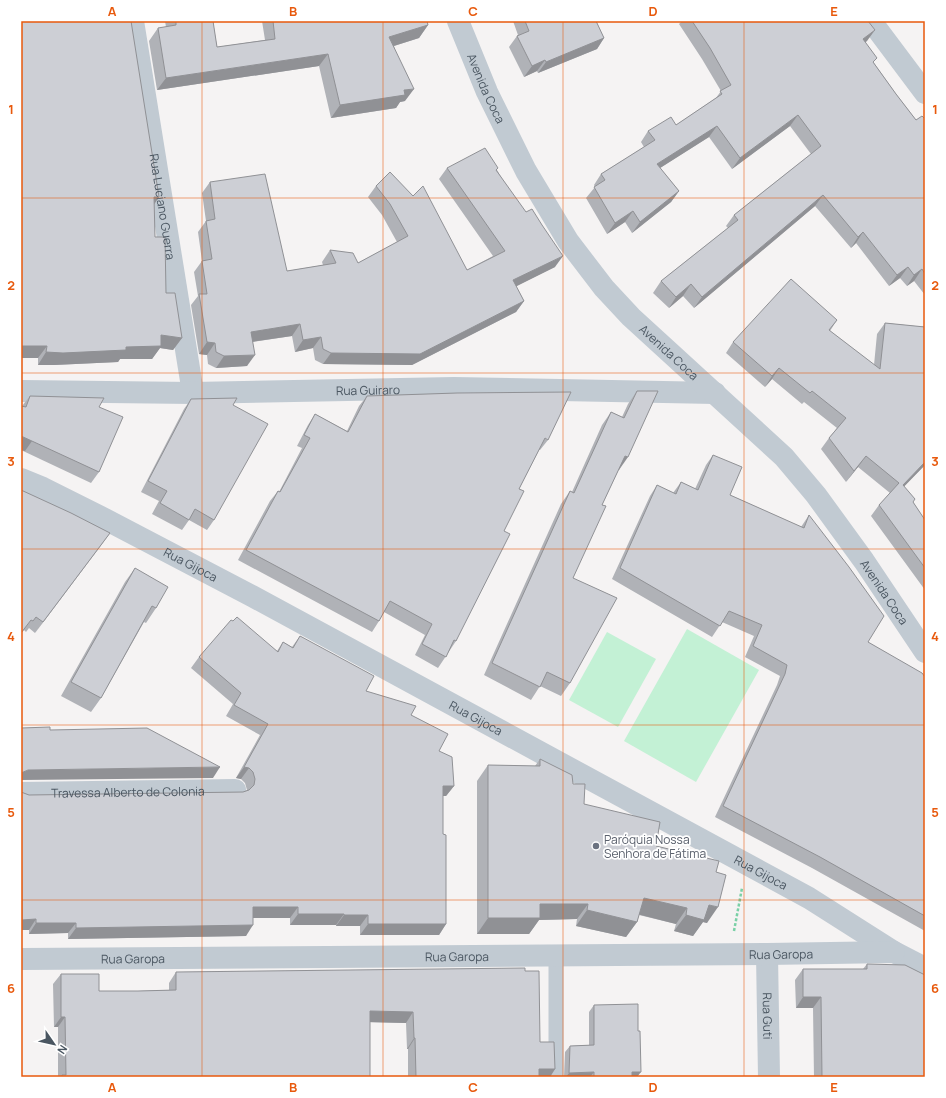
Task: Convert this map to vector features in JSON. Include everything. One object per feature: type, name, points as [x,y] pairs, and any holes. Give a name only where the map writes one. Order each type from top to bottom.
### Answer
[{"type":"street","name":"Rua Luciano Guerra","points":[[133,21],[193,393]]},
{"type":"street","name":"Avenida Coca","points":[[458,21],[487,92],[523,164],[568,241],[604,288],[631,317],[784,457],[816,495],[864,561],[925,652]]},
{"type":"street","points":[[871,21],[925,93]]},
{"type":"street","name":"Rua Guiraro","points":[[21,391],[193,393],[454,388],[715,393]]},
{"type":"street","name":"Rua Gijoca","points":[[21,479],[43,488],[106,519],[301,623],[809,898],[894,952],[925,968]]},
{"type":"street","name":"Travessa Alberto de Colonia","points":[[21,793],[235,790]]},
{"type":"street","name":"Rua Garopa","points":[[21,959],[894,952]]},
{"type":"street","name":"Rua Guti","points":[[767,954],[769,1077]]},
{"type":"lane","points":[[556,955],[556,1077]]},
{"type":"path","points":[[734,934],[743,884]]},
{"type":"green space","points":[[687,629],[759,670],[696,782],[624,741]]},
{"type":"green space","points":[[607,632],[656,659],[618,727],[569,700]]},
{"type":"building","points":[[21,21],[131,21],[159,197],[154,197],[155,237],[165,237],[166,293],[175,293],[182,338],[161,335],[161,346],[126,347],[126,350],[63,353],[46,352],[47,346],[21,346]]},
{"type":"building","points":[[176,21],[213,21],[217,47],[275,39],[273,21],[427,21],[428,25],[389,37],[414,89],[404,90],[405,95],[340,105],[328,54],[166,78],[158,28],[176,25]]},
{"type":"building","points":[[525,21],[596,21],[604,38],[546,62],[545,60],[532,66],[517,36],[529,31]]},
{"type":"building","points":[[692,21],[868,21],[875,30],[863,39],[877,58],[873,62],[916,120],[922,116],[925,119],[925,274],[922,269],[914,275],[908,267],[897,275],[863,232],[858,237],[823,195],[702,297],[691,284],[676,297],[661,281],[738,220],[734,215],[821,146],[798,115],[740,158],[717,126],[657,164],[679,191],[640,222],[633,211],[615,223],[594,187],[605,180],[601,174],[655,140],[648,131],[671,117],[676,125],[722,94],[720,91],[731,85],[710,48]]},
{"type":"building","points":[[485,148],[498,168],[496,170],[526,212],[532,209],[563,256],[513,280],[524,301],[420,354],[331,353],[323,349],[321,337],[303,340],[300,324],[251,332],[255,355],[224,356],[216,352],[215,343],[207,342],[199,294],[207,294],[202,261],[212,259],[206,221],[215,219],[210,182],[265,174],[287,271],[336,263],[330,250],[353,253],[358,263],[408,236],[390,204],[376,186],[390,172],[413,196],[423,186],[467,270],[505,251],[447,168]]},
{"type":"building","points":[[791,279],[837,320],[829,330],[880,369],[885,323],[925,327],[925,462],[903,485],[915,499],[913,502],[925,520],[925,568],[879,505],[899,483],[866,456],[854,471],[829,438],[846,418],[812,391],[810,393],[779,368],[772,376],[733,342]]},
{"type":"building","points":[[637,391],[658,391],[628,457],[625,456],[602,505],[606,506],[573,578],[617,598],[570,683],[547,672],[540,687],[492,663],[570,491],[574,493],[611,412],[624,418]]},
{"type":"building","points":[[571,392],[548,440],[545,438],[519,489],[524,491],[504,531],[510,534],[456,641],[454,640],[446,657],[422,644],[432,624],[390,601],[379,621],[246,550],[278,491],[280,492],[310,438],[304,435],[315,414],[348,432],[367,396],[457,393]]},
{"type":"building","points":[[30,396],[104,398],[99,407],[123,417],[99,472],[21,436],[21,406],[26,407]]},
{"type":"building","points":[[237,398],[233,405],[268,424],[214,520],[195,509],[189,520],[160,503],[167,491],[148,481],[191,399]]},
{"type":"building","points":[[713,455],[742,467],[730,495],[804,528],[809,515],[884,616],[868,642],[922,673],[925,677],[925,916],[820,857],[723,806],[785,674],[787,665],[753,646],[762,625],[729,611],[720,626],[620,568],[657,485],[676,494],[681,482],[698,490]]},
{"type":"building","points":[[21,490],[110,533],[43,622],[36,617],[33,621],[31,620],[21,633]]},
{"type":"building","points":[[135,568],[168,587],[156,608],[152,606],[101,698],[71,682]]},
{"type":"building","points":[[237,617],[278,652],[283,642],[293,648],[300,636],[374,676],[366,691],[416,706],[411,715],[448,734],[439,751],[452,757],[454,786],[443,786],[443,834],[446,835],[446,924],[368,924],[368,915],[298,914],[298,907],[253,907],[253,925],[76,928],[76,923],[36,923],[36,919],[22,920],[21,792],[29,795],[243,792],[249,790],[254,785],[255,779],[253,772],[249,768],[244,767],[268,724],[234,705],[241,693],[199,657],[231,620],[233,621]]},
{"type":"building","points":[[50,727],[50,730],[147,728],[220,767],[28,770],[21,773],[21,728]]},
{"type":"building","name":"Paróquia Nossa Senhora de Fátima","points":[[540,759],[572,775],[573,784],[585,784],[584,804],[660,822],[656,846],[719,861],[716,872],[726,875],[718,907],[709,905],[704,920],[686,915],[687,908],[644,898],[637,922],[587,910],[588,904],[540,904],[540,918],[488,918],[488,765],[540,766]]},
{"type":"building","points":[[867,964],[905,965],[925,975],[925,1077],[822,1077],[821,997],[803,997],[803,969],[867,969]]},
{"type":"building","points":[[525,968],[525,971],[539,971],[540,1042],[554,1042],[555,1069],[539,1069],[539,1077],[416,1077],[413,1012],[370,1011],[370,1077],[62,1077],[62,1075],[66,1075],[65,1017],[61,1017],[61,974],[99,974],[99,991],[138,991],[176,990],[176,972]]},
{"type":"building","points":[[638,1004],[641,1072],[632,1072],[632,1077],[594,1077],[594,1072],[569,1073],[570,1046],[594,1045],[594,1005]]},
{"type":"place","name":"Paróquia Nossa Senhora de Fátima","points":[[596,846]]}]
